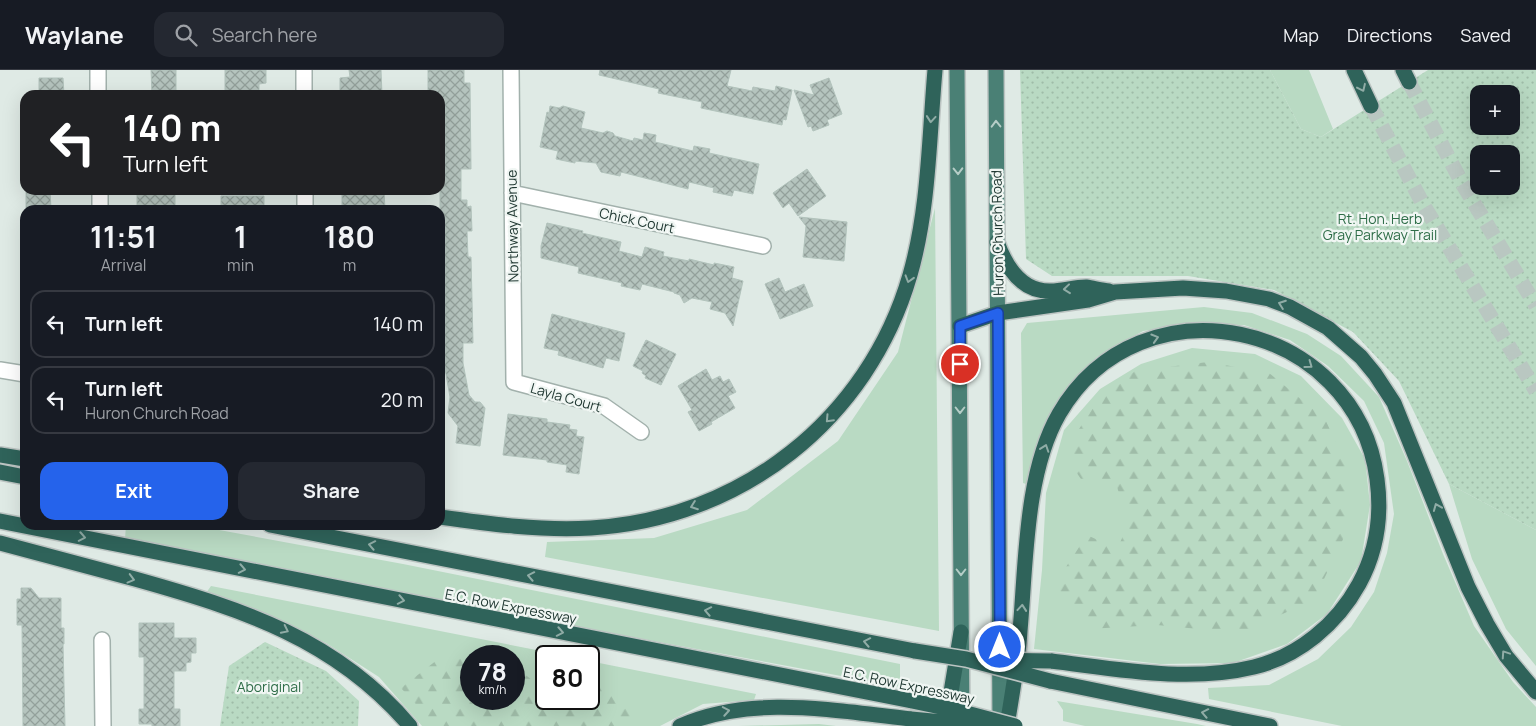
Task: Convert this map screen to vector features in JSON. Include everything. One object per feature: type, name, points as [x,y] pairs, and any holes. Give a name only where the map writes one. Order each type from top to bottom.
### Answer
[{"type":"highway","points":[[445,517],[515,527],[591,528],[667,515],[703,503],[762,474],[788,456],[818,431],[838,409],[869,367],[891,326],[903,297],[916,251],[924,201],[935,70]]},
{"type":"highway","points":[[957,70],[962,726]]},
{"type":"highway","name":"Huron Church Road","points":[[996,70],[1002,725]]},
{"type":"highway","points":[[1354,70],[1371,106]]},
{"type":"highway","points":[[997,242],[1006,265],[1018,279],[1033,288],[1050,291],[1085,287],[1115,292],[1183,288],[1226,290],[1247,294],[1290,307],[1328,328],[1346,342],[1375,374],[1394,403],[1468,587],[1506,656],[1536,692]]},
{"type":"highway","points":[[960,326],[998,313],[1088,300],[1115,292]]},
{"type":"highway","points":[[680,726],[712,714],[746,708],[776,707],[953,724],[1002,725],[1019,642],[1030,513],[1041,458],[1058,415],[1070,396],[1086,378],[1105,362],[1122,352],[1153,338],[1174,333],[1211,330],[1256,337],[1298,356],[1329,380],[1358,419],[1369,442],[1375,464],[1379,492],[1379,521],[1375,542],[1368,567],[1353,594],[1338,615],[1302,646],[1255,667],[1191,674],[1143,672],[1051,661],[966,659]]},
{"type":"highway","points":[[0,455],[20,458]]},
{"type":"highway","points":[[0,472],[20,476]]},
{"type":"highway","name":"E.C. Row Expressway","points":[[0,521],[20,525]]},
{"type":"highway","name":"E.C. Row Expressway","points":[[46,530],[912,701],[955,710],[1002,725],[1016,726]]},
{"type":"highway","points":[[296,530],[915,651],[966,659],[1050,681],[1270,726]]},
{"type":"highway","points":[[0,543],[210,601],[271,623],[320,649],[348,667],[376,689],[410,726]]},
{"type":"highway","points":[[945,726],[961,632]]},
{"type":"street","points":[[98,70],[98,90]]},
{"type":"street","points":[[304,70],[304,90]]},
{"type":"street","name":"Northway Avenue","points":[[511,70],[514,382]]},
{"type":"street","name":"Chick Court","points":[[512,193],[763,246]]},
{"type":"street","points":[[0,370],[20,373]]},
{"type":"street","name":"Layla Court","points":[[514,382],[604,406],[641,432]]},
{"type":"street","points":[[102,640],[102,726]]},
{"type":"green space","name":"Rt. Hon. Herb Gray Parkway Trail","points":[[1020,70],[1270,70],[1301,129],[1321,137],[1428,70],[1536,70],[1536,530],[1449,484],[1399,381],[1353,332],[1274,290],[1188,276],[1052,276],[1026,259]]},
{"type":"green space","points":[[1270,70],[1309,70],[1333,129],[1321,137],[1301,129]]},
{"type":"green space","points":[[935,208],[939,631],[545,557],[547,542],[654,538],[747,510],[838,441],[898,352]]},
{"type":"green space","points":[[1204,307],[1252,313],[1307,334],[1341,356],[1379,397],[1474,626],[1513,682],[1536,707],[1536,726],[1342,726],[1209,699],[1208,688],[1269,685],[1318,659],[1351,627],[1374,592],[1387,553],[1394,514],[1384,443],[1364,401],[1328,366],[1290,340],[1244,325],[1192,324],[1143,331],[1097,357],[1070,386],[1048,421],[1029,485],[1023,483],[1021,333],[1027,323]]},
{"type":"green space","points":[[1192,348],[1255,354],[1301,376],[1342,418],[1365,459],[1370,505],[1361,561],[1327,614],[1287,644],[1233,663],[1160,664],[1034,649],[1042,570],[1046,493],[1064,430],[1100,389],[1141,364]]},
{"type":"green space","points":[[1208,362],[1269,373],[1325,419],[1349,471],[1346,533],[1314,600],[1240,633],[1157,625],[1088,629],[1057,591],[1064,570],[1087,535],[1117,549],[1129,523],[1116,484],[1083,482],[1063,453],[1095,405],[1135,371]]},
{"type":"green space","points":[[1449,484],[1536,530],[1536,666],[1506,629],[1472,559]]},
{"type":"green space","points":[[126,530],[219,530],[403,564],[900,664],[900,687],[600,631],[125,539]]},
{"type":"green space","points":[[211,586],[511,645],[460,645],[460,710],[525,710],[525,648],[535,650],[535,710],[600,710],[600,663],[756,694],[754,700],[703,704],[660,726],[422,726],[379,677],[326,643],[264,613],[206,593]]},
{"type":"green space","name":"Aboriginal","points":[[265,642],[326,671],[359,701],[358,726],[220,726],[229,666]]},
{"type":"green space","points":[[460,659],[460,710],[525,710],[525,675],[535,682],[535,710],[600,710],[600,688],[603,686],[639,717],[633,726],[436,726],[401,688],[437,660]]},
{"type":"green space","points":[[1057,701],[1206,726],[1085,726],[1063,721],[1063,710]]},
{"type":"green space","points":[[819,724],[836,726],[738,726]]},
{"type":"building","points":[[151,70],[176,70],[176,90],[152,90]]},
{"type":"building","points":[[225,70],[266,70],[266,83],[259,84],[259,90],[225,90]]},
{"type":"building","points":[[349,70],[381,70],[382,90],[340,90],[340,78],[350,77]]},
{"type":"building","points":[[428,70],[464,70],[464,83],[470,83],[471,169],[461,169],[461,200],[467,200],[467,207],[471,206],[472,231],[467,231],[468,257],[471,257],[473,343],[463,343],[463,363],[469,395],[475,402],[480,402],[485,408],[480,446],[456,443],[458,426],[448,413],[450,397],[445,369],[445,205],[440,205],[440,195],[445,195],[445,90],[428,90]]},
{"type":"building","points":[[600,70],[731,70],[727,86],[752,91],[753,87],[775,91],[776,86],[792,90],[786,120],[783,119],[782,125],[701,108],[702,102],[658,93],[659,89],[599,75]]},
{"type":"building","points":[[39,78],[63,78],[64,90],[39,90]]},
{"type":"building","points":[[829,78],[842,114],[827,120],[829,125],[813,131],[811,126],[808,127],[794,90],[814,95],[810,85]]},
{"type":"building","points":[[550,106],[559,108],[563,106],[585,112],[581,128],[603,133],[607,131],[615,136],[633,141],[634,138],[643,140],[644,133],[656,135],[655,142],[693,151],[694,146],[710,149],[709,153],[759,164],[753,194],[734,190],[732,196],[713,192],[714,188],[689,182],[688,189],[621,172],[620,176],[601,172],[596,163],[575,161],[575,163],[556,159],[558,151],[540,147]]},
{"type":"building","points":[[807,169],[826,196],[798,216],[789,203],[783,208],[773,193]]},
{"type":"building","points":[[26,195],[50,195],[51,205],[26,205]]},
{"type":"building","points":[[137,195],[175,195],[175,205],[137,205]]},
{"type":"building","points":[[342,195],[384,195],[385,205],[342,205]]},
{"type":"building","points":[[221,196],[264,196],[264,205],[221,205]]},
{"type":"building","points":[[799,217],[847,222],[844,261],[803,257],[806,226]]},
{"type":"building","points":[[547,223],[621,242],[619,251],[642,257],[645,247],[664,252],[663,256],[734,267],[732,278],[743,281],[733,326],[725,313],[710,309],[712,302],[692,298],[684,303],[680,295],[674,292],[642,284],[640,290],[621,286],[622,283],[578,273],[579,267],[541,258],[541,246]]},
{"type":"building","points":[[779,278],[785,292],[804,284],[813,306],[780,319],[765,284]]},
{"type":"building","points":[[552,314],[625,333],[619,361],[606,358],[603,368],[558,355],[559,351],[544,348]]},
{"type":"building","points":[[646,340],[676,354],[661,385],[645,378],[646,376],[642,373],[643,371],[633,366]]},
{"type":"building","points":[[706,369],[712,380],[720,376],[723,382],[729,379],[736,392],[728,396],[735,408],[699,431],[688,412],[692,410],[678,386]]},
{"type":"building","points":[[508,414],[547,419],[547,422],[570,425],[569,429],[577,430],[576,436],[584,437],[579,474],[566,472],[567,465],[547,462],[547,460],[503,455]]},
{"type":"building","points":[[21,588],[31,588],[39,598],[61,598],[61,628],[64,628],[65,726],[23,726],[22,625],[17,625],[17,599],[21,599]]},
{"type":"building","points":[[139,623],[174,623],[174,638],[196,638],[196,653],[191,653],[191,662],[186,663],[186,671],[174,671],[174,709],[180,709],[180,726],[139,724],[139,709],[144,709],[144,657],[139,657]]},
{"type":"tunnel","points":[[1409,82],[1462,183],[1536,306]]},
{"type":"tunnel","points":[[1371,106],[1424,206],[1536,391]]},
{"type":"route","points":[[960,364],[960,326],[998,313],[1000,647]]}]
